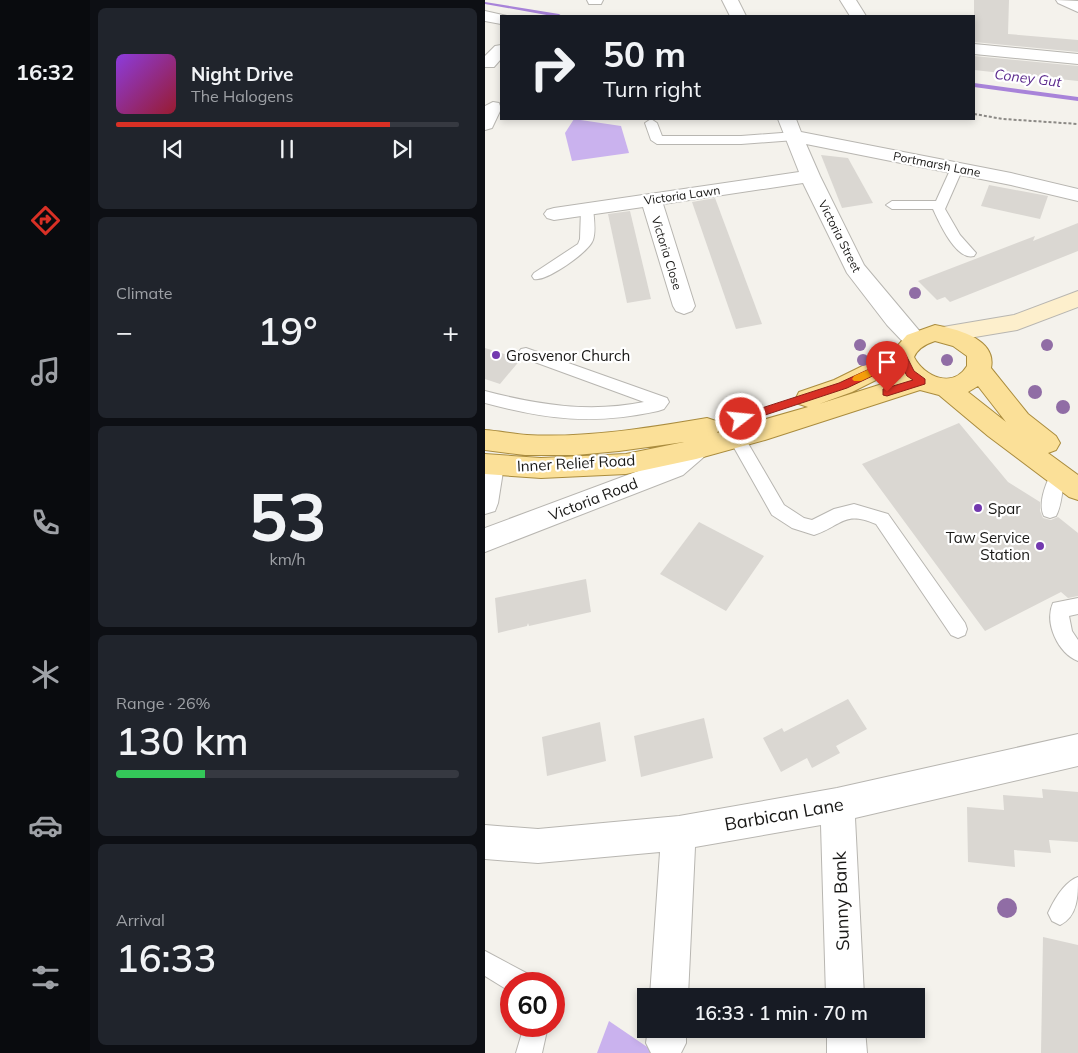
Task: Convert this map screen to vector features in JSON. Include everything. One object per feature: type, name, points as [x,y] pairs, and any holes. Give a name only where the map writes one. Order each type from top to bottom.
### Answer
[{"type":"main road","points":[[978,362],[973,378],[962,384],[945,387],[933,386],[921,381],[910,373],[909,349],[935,334],[945,334],[964,340],[1019,421],[1072,477]]},
{"type":"main road","name":"Inner Relief Road","points":[[485,440],[529,445],[585,445],[637,441],[710,427],[756,415],[843,386],[909,349]]},
{"type":"main road","name":"Inner Relief Road","points":[[488,465],[541,468],[626,464],[696,449],[736,438],[921,381]]},
{"type":"main road","points":[[945,387],[997,429],[1072,477]]},
{"type":"main road","name":"Inner Relief Road","points":[[488,465],[529,445]]},
{"type":"street","points":[[730,0],[738,15]]},
{"type":"street","points":[[848,0],[857,15]]},
{"type":"street","points":[[1064,0],[1078,8]]},
{"type":"street","points":[[485,16],[500,19]]},
{"type":"street","points":[[975,49],[1078,59]]},
{"type":"street","points":[[488,63],[500,51]]},
{"type":"street","points":[[485,124],[493,107]]},
{"type":"street","name":"Portmarsh Lane","points":[[791,127],[957,168],[1078,195]]},
{"type":"street","name":"Victoria Street","points":[[791,127],[810,176],[855,268],[895,319],[909,349]]},
{"type":"street","name":"Victoria Lawn","points":[[555,214],[810,176]]},
{"type":"street","name":"Victoria Close","points":[[651,199],[684,306]]},
{"type":"street","points":[[945,334],[1017,322],[1078,299]]},
{"type":"street","points":[[978,362],[1017,322]]},
{"type":"street","name":"Victoria Road","points":[[485,540],[674,468],[696,449]]},
{"type":"street","points":[[485,503],[488,465]]},
{"type":"street","name":"Barbican Lane","points":[[485,842],[538,846],[679,833],[837,805],[1078,750]]},
{"type":"street","name":"Sunny Bank","points":[[837,805],[845,988]]},
{"type":"street","points":[[669,988],[679,833]]},
{"type":"street","points":[[846,1038],[847,1053]]},
{"type":"lane","points":[[651,123],[657,140],[741,140],[791,127]]},
{"type":"lane","points":[[957,168],[945,200],[939,209],[954,237],[969,253]]},
{"type":"lane","points":[[892,205],[940,205]]},
{"type":"lane","points":[[539,276],[583,247],[587,240],[587,209]]},
{"type":"lane","points":[[485,396],[521,407],[565,414],[617,412],[658,405],[661,402],[526,353]]},
{"type":"lane","points":[[736,438],[778,510],[798,523],[814,528],[842,512],[862,510],[882,519],[958,629]]},
{"type":"lane","points":[[1050,511],[1054,485],[1072,477]]},
{"type":"lane","points":[[1078,606],[1060,609],[1058,620],[1069,644],[1078,652]]},
{"type":"lane","points":[[1060,913],[1078,888]]},
{"type":"lane","points":[[485,963],[500,972]]},
{"type":"lane","points":[[529,1053],[533,1037]]},
{"type":"path","points":[[975,114],[1012,120],[1078,124]]},
{"type":"shaded area","points":[[573,120],[621,126],[629,153],[572,161],[565,133]]},
{"type":"shaded area","points":[[609,1021],[656,1053],[597,1053]]},
{"type":"building","points":[[974,0],[1009,0],[1008,34],[1078,40],[1078,52],[975,42]]},
{"type":"building","points":[[975,56],[1078,66],[1078,81],[975,70]]},
{"type":"building","points":[[821,155],[848,158],[873,203],[842,208]]},
{"type":"building","points":[[989,185],[1048,196],[1040,219],[981,206]]},
{"type":"building","points":[[715,198],[762,324],[736,329],[692,202]]},
{"type":"building","points":[[630,211],[651,299],[627,303],[608,214]]},
{"type":"building","points":[[1078,223],[1078,251],[950,302],[945,297],[937,300],[918,281],[1035,236],[1033,241]]},
{"type":"building","name":"Grosvenor Church","points":[[485,348],[521,359],[500,384],[485,379]]},
{"type":"building","points":[[959,423],[1008,482],[1040,502],[1040,511],[1043,518],[1051,520],[1058,517],[1078,533],[1078,596],[1068,598],[1061,592],[985,631],[862,464]]},
{"type":"building","points":[[699,522],[764,556],[726,611],[660,574]]},
{"type":"building","points":[[586,579],[591,612],[529,626],[528,623],[527,626],[498,633],[495,598]]},
{"type":"building","points":[[848,699],[867,729],[836,746],[840,753],[812,768],[807,758],[781,772],[763,738],[782,728],[784,732]]},
{"type":"building","points":[[704,718],[713,758],[641,777],[634,736]]},
{"type":"building","points":[[600,722],[606,761],[547,776],[542,737]]},
{"type":"building","points":[[1042,789],[1078,792],[1078,842],[1049,840],[1051,853],[1014,850],[1015,867],[968,862],[967,807],[1004,810],[1003,795],[1043,798]]},
{"type":"building","points":[[1043,937],[1078,945],[1078,1053],[1041,1053]]},
{"type":"waterway","name":"Coney Gut","points":[[485,3],[553,15]]},
{"type":"waterway","name":"Coney Gut","points":[[975,85],[1078,99]]},
{"type":"slow traffic","points":[[857,379],[900,358]]},
{"type":"place","name":"Grosvenor Church","points":[[496,355]]},
{"type":"place","name":"Spar","points":[[978,508]]},
{"type":"place","name":"Taw Service Station","points":[[1040,546]]},
{"type":"route","points":[[741,419],[843,386],[902,357],[910,373],[921,381],[887,392]]}]
